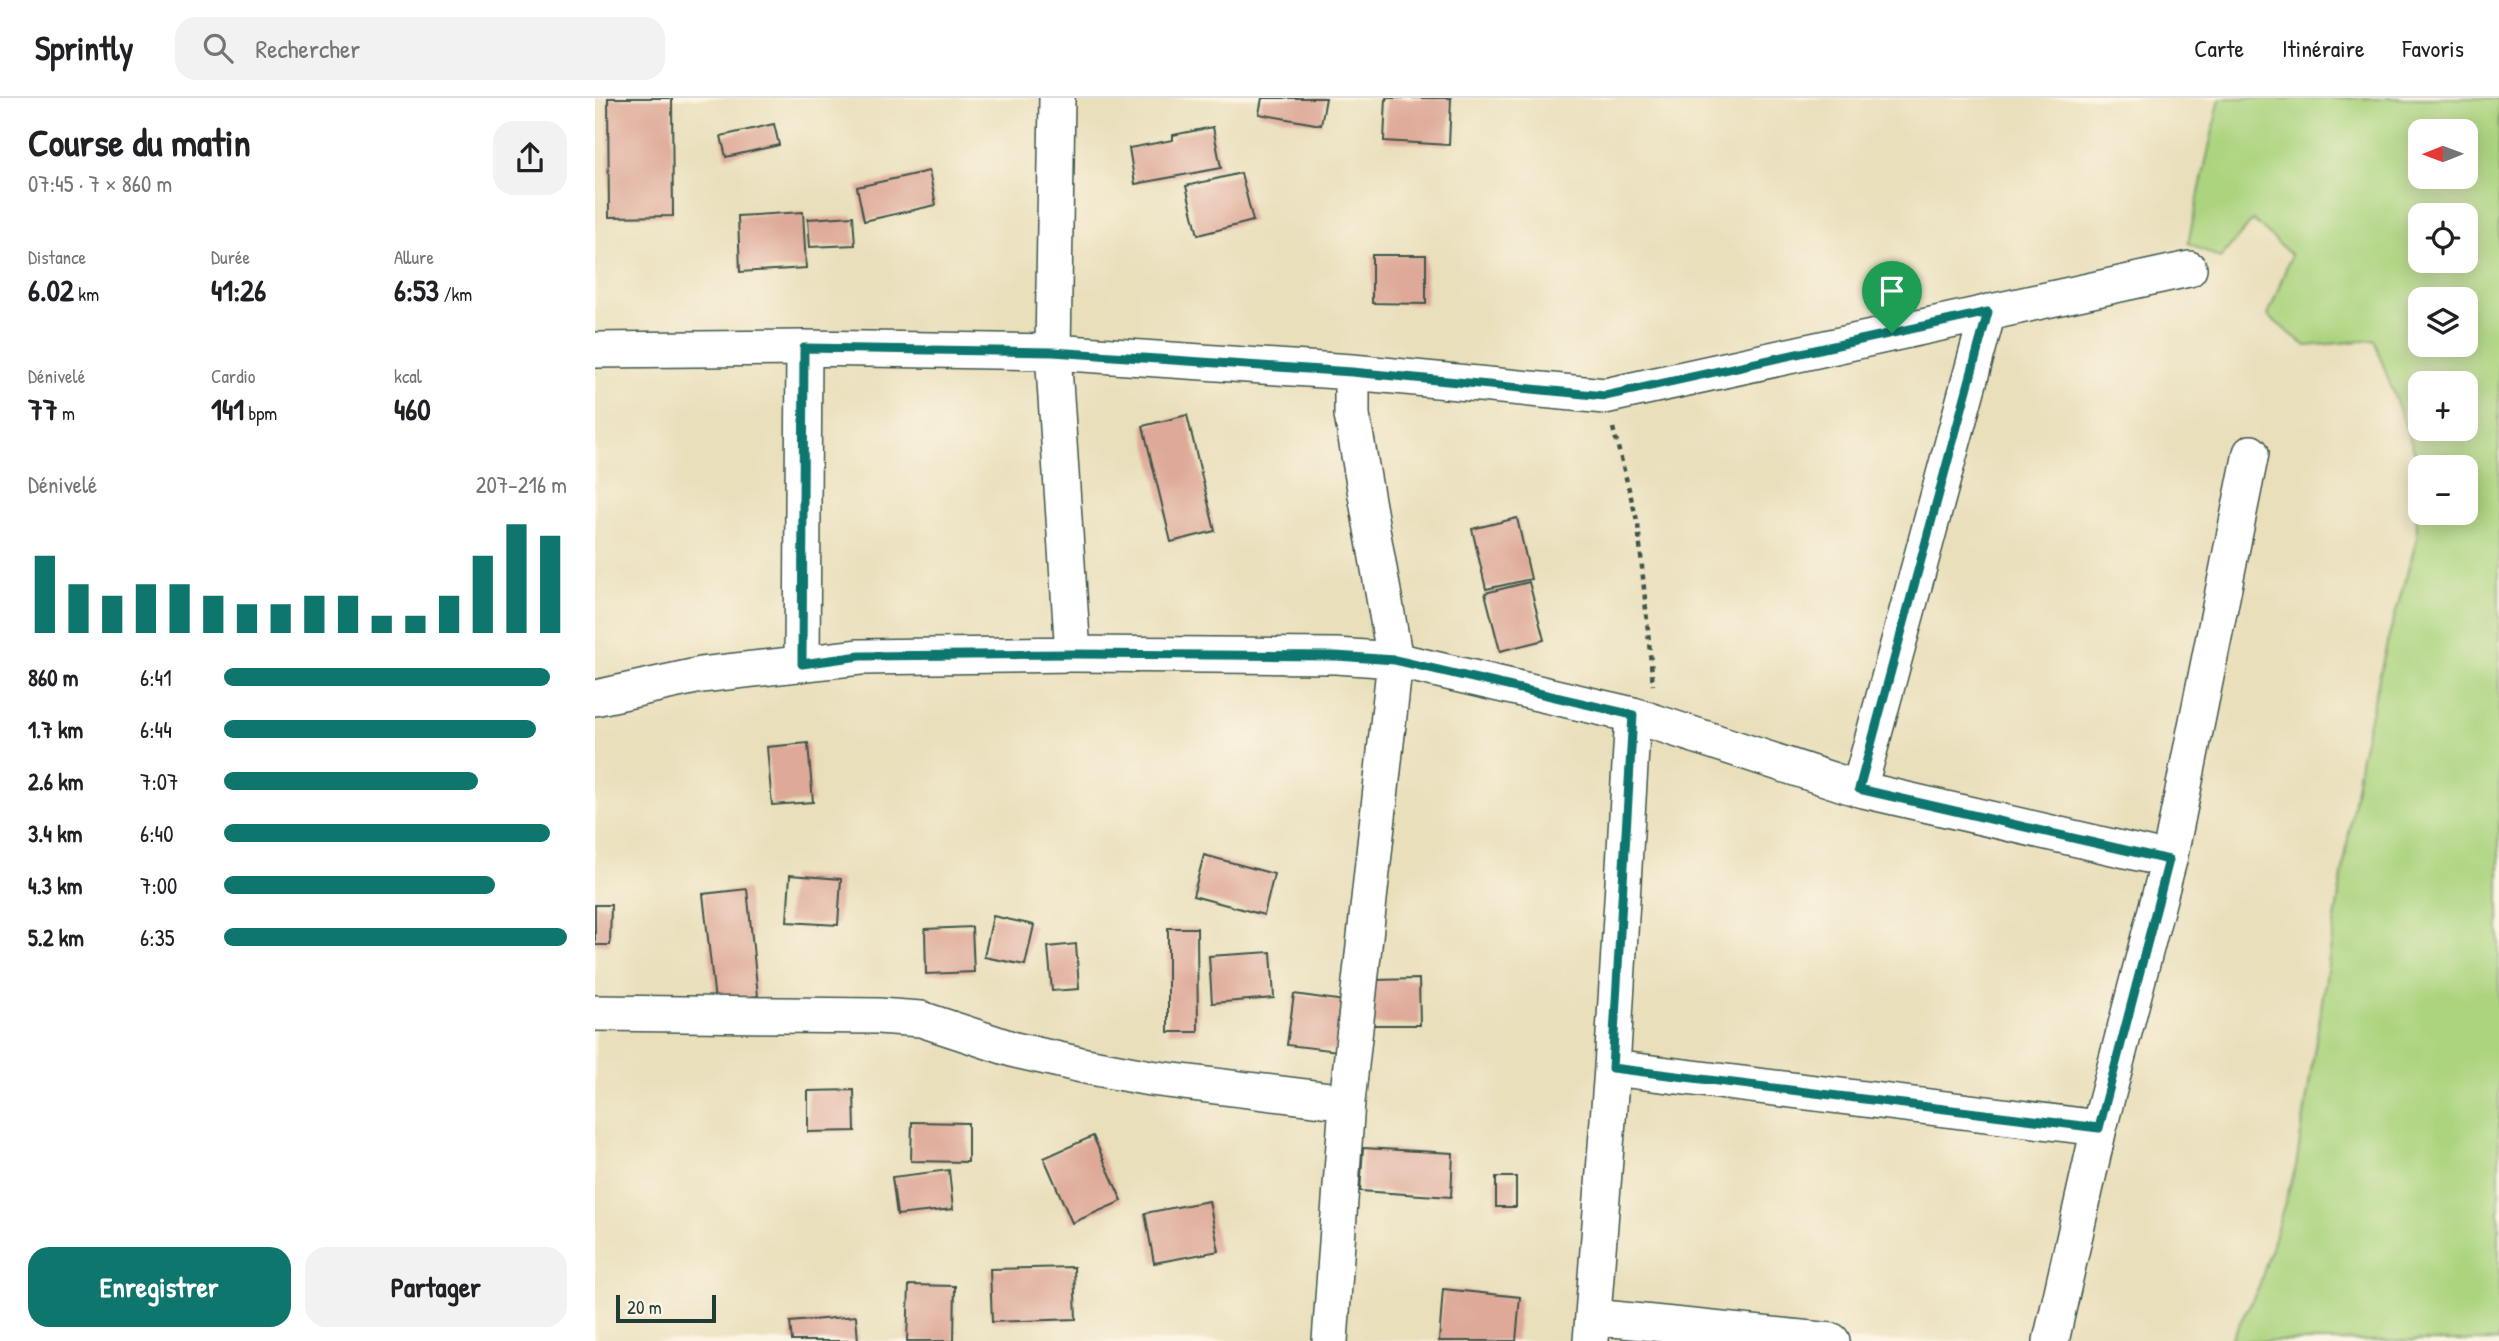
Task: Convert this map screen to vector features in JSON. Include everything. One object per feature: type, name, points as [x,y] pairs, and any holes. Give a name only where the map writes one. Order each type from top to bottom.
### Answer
[{"type":"street","points":[[1056,98],[1053,352],[1073,654]]},
{"type":"street","points":[[595,350],[804,348],[1053,352],[1352,372],[1605,396],[2189,269]]},
{"type":"street","points":[[1859,789],[1988,312]]},
{"type":"street","points":[[802,664],[804,348]]},
{"type":"street","points":[[1329,1341],[1347,1102],[1395,660],[1354,426],[1352,372]]},
{"type":"street","points":[[2051,1341],[2099,1128],[2169,860],[2251,453]]},
{"type":"street","points":[[595,698],[701,675],[860,656],[1073,654],[1336,656],[1395,660],[1645,720],[1859,789],[2169,860]]},
{"type":"street","points":[[1645,720],[1612,1068],[1592,1329],[1832,1341]]},
{"type":"street","points":[[595,1013],[878,1016],[921,1020],[1015,1051],[1086,1066],[1150,1078],[1347,1102]]},
{"type":"street","points":[[1612,1068],[2099,1128]]},
{"type":"path","points":[[1605,396],[1638,524],[1645,720]]},
{"type":"green space","points":[[2220,98],[2499,98],[2499,1341],[2230,1341],[2259,1287],[2296,1166],[2361,756],[2388,639],[2417,539],[2417,525],[2478,525],[2478,455],[2416,455],[2411,441],[2478,441],[2478,371],[2408,371],[2408,434],[2374,340],[2306,346],[2268,316],[2291,255],[2253,220],[2220,258],[2188,243]]},
{"type":"building","points":[[608,98],[672,98],[673,216],[609,217]]},
{"type":"building","points":[[1262,98],[1326,98],[1321,125],[1259,114]]},
{"type":"building","points":[[1386,98],[1451,98],[1449,145],[1384,141]]},
{"type":"building","points":[[774,124],[779,145],[726,157],[721,136]]},
{"type":"building","points":[[1213,127],[1221,168],[1135,184],[1129,148],[1173,140],[1173,135]]},
{"type":"building","points":[[929,171],[936,205],[864,221],[857,187]]},
{"type":"building","points":[[1241,173],[1253,221],[1198,235],[1186,186]]},
{"type":"building","points":[[803,212],[806,268],[740,272],[738,216]]},
{"type":"building","points":[[853,216],[855,245],[810,247],[808,219]]},
{"type":"building","points":[[1372,255],[1426,255],[1426,304],[1372,303]]},
{"type":"building","points":[[1187,415],[1215,531],[1171,542],[1143,426]]},
{"type":"building","points":[[1517,518],[1531,579],[1486,589],[1472,529]]},
{"type":"building","points":[[1529,582],[1544,640],[1500,651],[1485,593]]},
{"type":"building","points":[[808,743],[813,802],[772,805],[767,747]]},
{"type":"building","points":[[1204,855],[1274,874],[1264,915],[1193,896]]},
{"type":"building","points":[[790,875],[841,879],[838,925],[787,922]]},
{"type":"building","points":[[747,889],[758,996],[715,1001],[703,894]]},
{"type":"building","points":[[595,905],[611,905],[610,945],[595,945]]},
{"type":"building","points":[[993,916],[1034,925],[1025,965],[984,957]]},
{"type":"building","points":[[972,927],[974,972],[926,974],[925,929]]},
{"type":"building","points":[[1168,928],[1197,928],[1198,1032],[1168,1032]]},
{"type":"building","points":[[1076,944],[1079,989],[1052,991],[1048,947]]},
{"type":"building","points":[[1271,952],[1274,998],[1212,1003],[1209,956]]},
{"type":"building","points":[[1419,979],[1420,1025],[1373,1025],[1373,980]]},
{"type":"building","points":[[1294,994],[1345,1001],[1338,1051],[1287,1045]]},
{"type":"building","points":[[854,1090],[855,1131],[808,1132],[808,1091]]},
{"type":"building","points":[[912,1122],[968,1123],[968,1162],[911,1161]]},
{"type":"building","points":[[1093,1136],[1122,1201],[1072,1223],[1044,1158]]},
{"type":"building","points":[[1363,1148],[1453,1153],[1451,1197],[1360,1191]]},
{"type":"building","points":[[949,1170],[953,1209],[897,1215],[892,1177]]},
{"type":"building","points":[[1496,1177],[1516,1177],[1516,1207],[1496,1207]]},
{"type":"building","points":[[1209,1201],[1219,1251],[1154,1263],[1145,1213]]},
{"type":"building","points":[[1074,1267],[1076,1319],[992,1322],[990,1269]]},
{"type":"building","points":[[909,1285],[955,1286],[954,1341],[907,1341]]},
{"type":"building","points":[[1443,1289],[1520,1297],[1516,1341],[1439,1341]]},
{"type":"building","points":[[856,1316],[858,1341],[792,1341],[790,1322]]},
{"type":"route","points":[[1988,312],[1859,789],[2169,860],[2099,1128],[1612,1068],[1633,715],[1395,660],[1336,656],[860,656],[802,664],[804,348],[1053,352],[1352,372],[1605,396],[1892,333],[1988,312]]}]
